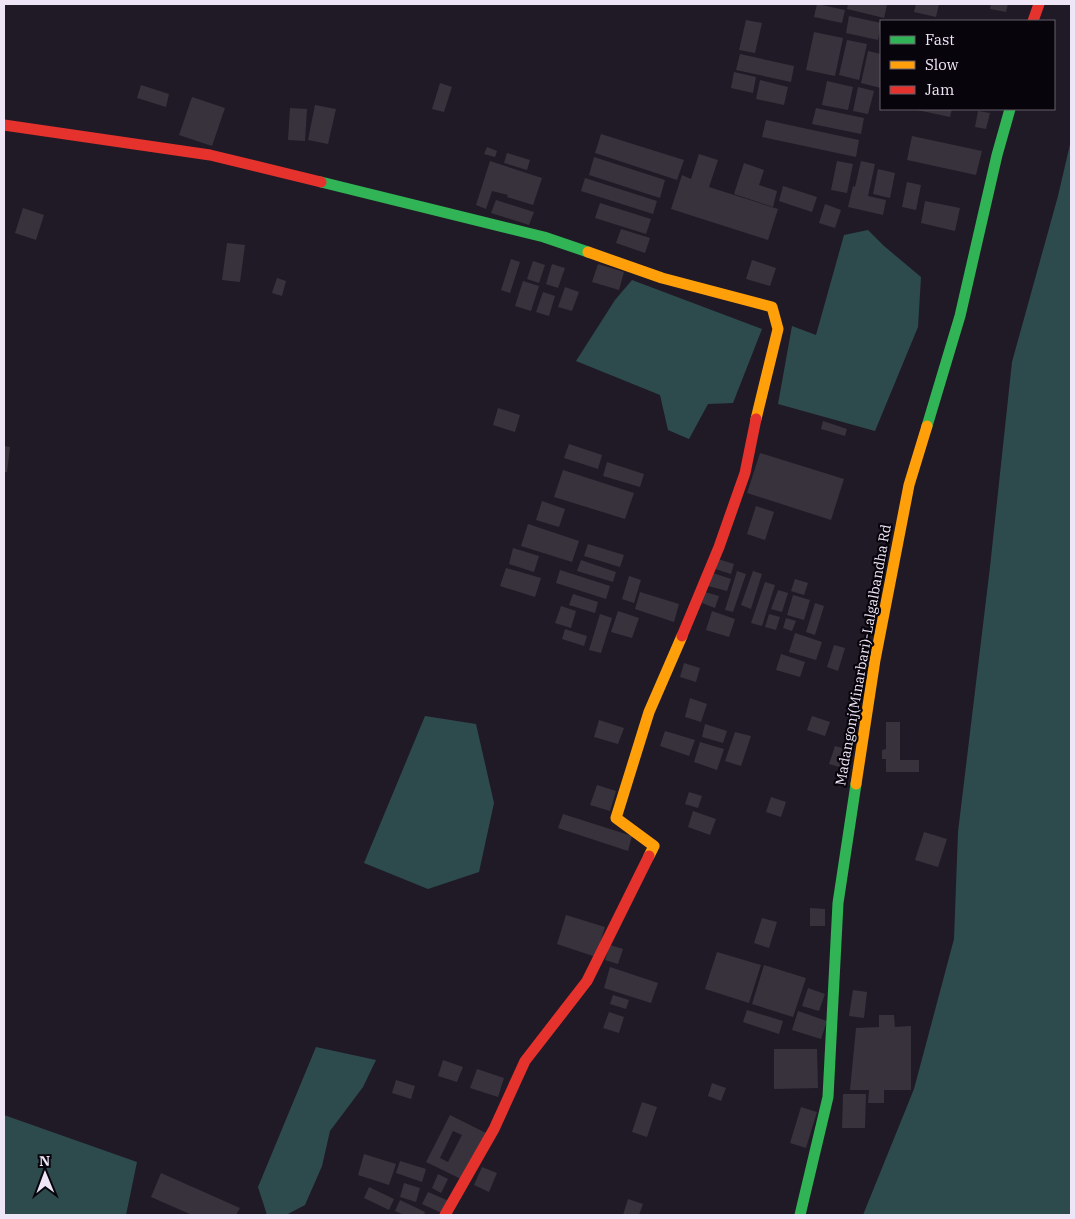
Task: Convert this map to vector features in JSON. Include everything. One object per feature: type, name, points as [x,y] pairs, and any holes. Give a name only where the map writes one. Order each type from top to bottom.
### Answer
[{"type":"street","points":[[1033,20],[1038,4]]},
{"type":"street","name":"Madangonj(Minarbari)-Lalgalbandha Rd","points":[[800,1215],[828,1097],[838,903],[874,660],[909,484],[960,316],[997,155],[1010,110]]},
{"type":"street","points":[[4,125],[210,155],[544,237],[662,278],[772,307],[778,329],[760,398],[745,473],[719,547],[649,712],[616,818],[654,846],[587,981],[525,1061],[494,1129],[445,1215]]},
{"type":"shaded area","points":[[1071,140],[1071,1215],[863,1215],[914,1089],[954,939],[958,832],[990,567],[1012,362],[1058,196]]},
{"type":"shaded area","points":[[868,230],[921,277],[918,327],[875,431],[778,404],[792,326],[816,335],[844,235]]},
{"type":"shaded area","points":[[632,280],[762,329],[733,403],[708,404],[689,439],[668,430],[660,395],[576,361],[615,300]]},
{"type":"shaded area","points":[[425,716],[476,724],[494,803],[479,872],[428,889],[364,863]]},
{"type":"shaded area","points":[[316,1047],[376,1060],[363,1087],[330,1131],[322,1166],[305,1205],[286,1215],[267,1215],[258,1187]]},
{"type":"shaded area","points":[[4,1115],[137,1162],[126,1215],[4,1215]]},
{"type":"building","points":[[817,4],[845,10],[842,23],[814,17]]},
{"type":"building","points":[[848,4],[887,5],[884,18],[847,9]]},
{"type":"building","points":[[916,4],[939,4],[936,17],[914,12]]},
{"type":"building","points":[[991,4],[1008,4],[1006,12],[990,9]]},
{"type":"building","points":[[849,16],[880,23],[878,40],[846,33]]},
{"type":"building","points":[[746,20],[762,23],[755,53],[739,50]]},
{"type":"building","points":[[814,32],[843,38],[835,76],[806,70]]},
{"type":"building","points":[[847,40],[867,44],[859,80],[839,75]]},
{"type":"building","points":[[868,51],[880,54],[880,88],[861,83]]},
{"type":"building","points":[[740,54],[794,66],[791,82],[736,70]]},
{"type":"building","points":[[734,72],[756,77],[753,93],[731,88]]},
{"type":"building","points":[[760,80],[788,87],[784,105],[756,99]]},
{"type":"building","points":[[827,81],[853,87],[848,110],[822,105]]},
{"type":"building","points":[[440,83],[452,87],[444,112],[432,109]]},
{"type":"building","points":[[141,85],[169,94],[166,107],[137,98]]},
{"type":"building","points":[[858,87],[874,91],[868,114],[853,111]]},
{"type":"building","points":[[192,97],[225,108],[212,146],[179,135]]},
{"type":"building","points":[[315,105],[336,109],[328,144],[308,140]]},
{"type":"building","points":[[290,108],[307,109],[305,141],[288,140]]},
{"type":"building","points":[[816,108],[864,118],[861,134],[812,124]]},
{"type":"building","points":[[917,110],[952,110],[950,117]]},
{"type":"building","points":[[978,111],[990,113],[986,129],[975,127]]},
{"type":"building","points":[[766,120],[859,140],[856,157],[762,137]]},
{"type":"building","points":[[601,134],[684,160],[677,180],[595,153]]},
{"type":"building","points":[[912,136],[982,151],[976,175],[907,160]]},
{"type":"building","points":[[487,147],[497,151],[495,157],[484,154]]},
{"type":"building","points":[[507,153],[530,160],[527,170],[504,163]]},
{"type":"building","points":[[699,154],[718,160],[709,187],[778,209],[768,240],[671,209],[682,175],[691,179]]},
{"type":"building","points":[[594,157],[665,180],[660,198],[589,175]]},
{"type":"building","points":[[490,161],[542,178],[533,205],[492,191],[486,209],[476,205]]},
{"type":"building","points":[[837,161],[853,164],[847,193],[831,190]]},
{"type":"building","points":[[861,161],[875,164],[868,196],[886,200],[883,215],[848,207]]},
{"type":"building","points":[[744,163],[764,170],[759,185],[777,191],[773,207],[734,194]]},
{"type":"building","points":[[878,169],[895,173],[890,198],[873,194]]},
{"type":"building","points":[[585,178],[657,201],[653,214],[581,191]]},
{"type":"building","points":[[907,182],[921,185],[916,210],[902,207]]},
{"type":"building","points":[[783,186],[817,197],[812,212],[779,201]]},
{"type":"building","points":[[496,200],[534,212],[529,225],[491,213]]},
{"type":"building","points":[[925,201],[960,208],[955,231],[921,223]]},
{"type":"building","points":[[600,203],[651,219],[646,234],[595,218]]},
{"type":"building","points":[[825,204],[841,210],[835,228],[819,223]]},
{"type":"building","points":[[23,208],[44,215],[36,240],[15,233]]},
{"type":"building","points":[[621,229],[650,238],[645,253],[616,243]]},
{"type":"building","points":[[227,243],[245,245],[240,282],[222,280]]},
{"type":"building","points":[[511,259],[520,262],[510,293],[501,290]]},
{"type":"building","points":[[752,260],[776,268],[770,286],[746,279]]},
{"type":"building","points":[[533,261],[545,265],[539,283],[527,279]]},
{"type":"building","points":[[552,264],[565,268],[558,288],[546,284]]},
{"type":"building","points":[[598,264],[624,272],[619,290],[592,282]]},
{"type":"building","points":[[277,278],[286,281],[282,296],[272,293]]},
{"type":"building","points":[[523,281],[539,286],[531,311],[515,306]]},
{"type":"building","points":[[565,287],[579,292],[572,311],[558,307]]},
{"type":"building","points":[[543,292],[555,296],[549,316],[536,312]]},
{"type":"building","points":[[498,408],[520,415],[515,432],[493,425]]},
{"type":"building","points":[[823,421],[847,429],[845,436],[821,429]]},
{"type":"building","points":[[569,444],[602,455],[598,469],[564,458]]},
{"type":"building","points":[[4,446],[10,447],[7,472],[4,472]]},
{"type":"building","points":[[760,453],[844,479],[831,520],[747,493]]},
{"type":"building","points":[[607,462],[644,474],[640,487],[603,476]]},
{"type":"building","points":[[563,470],[634,493],[625,519],[554,497]]},
{"type":"building","points":[[542,501],[565,509],[559,527],[536,520]]},
{"type":"building","points":[[756,506],[774,512],[765,540],[747,534]]},
{"type":"building","points":[[528,524],[579,541],[572,562],[521,546]]},
{"type":"building","points":[[588,544],[624,555],[620,567],[584,556]]},
{"type":"building","points":[[513,548],[539,556],[534,572],[509,564]]},
{"type":"building","points":[[718,559],[734,564],[731,574],[715,569]]},
{"type":"building","points":[[581,560],[616,572],[613,582],[577,571]]},
{"type":"building","points":[[506,568],[541,578],[535,597],[500,586]]},
{"type":"building","points":[[560,570],[610,586],[606,599],[556,583]]},
{"type":"building","points":[[737,571],[746,574],[733,612],[725,610]]},
{"type":"building","points":[[753,571],[762,574],[751,609],[741,605]]},
{"type":"building","points":[[713,573],[731,579],[727,591],[708,586]]},
{"type":"building","points":[[629,576],[641,580],[634,603],[622,599]]},
{"type":"building","points":[[795,579],[808,583],[804,595],[791,591]]},
{"type":"building","points":[[765,582],[775,585],[762,626],[751,623]]},
{"type":"building","points":[[778,590],[788,593],[782,612],[771,609]]},
{"type":"building","points":[[640,592],[679,604],[674,622],[635,609]]},
{"type":"building","points":[[705,592],[719,596],[715,608],[702,603]]},
{"type":"building","points":[[573,594],[598,602],[595,613],[569,605]]},
{"type":"building","points":[[793,595],[810,600],[804,620],[787,615]]},
{"type":"building","points":[[815,603],[824,606],[815,635],[806,632]]},
{"type":"building","points":[[561,606],[576,611],[571,628],[555,623]]},
{"type":"building","points":[[618,611],[639,618],[632,638],[611,632]]},
{"type":"building","points":[[712,611],[735,619],[729,637],[706,630]]},
{"type":"building","points":[[600,614],[612,618],[601,653],[589,650]]},
{"type":"building","points":[[769,614],[780,617],[776,630],[765,627]]},
{"type":"building","points":[[786,618],[796,621],[792,631],[783,628]]},
{"type":"building","points":[[565,629],[587,636],[584,646],[562,639]]},
{"type":"building","points":[[795,633],[822,642],[816,660],[789,652]]},
{"type":"building","points":[[834,645],[845,648],[838,671],[827,667]]},
{"type":"building","points":[[781,654],[805,662],[800,677],[776,670]]},
{"type":"building","points":[[684,663],[700,668],[696,682],[680,677]]},
{"type":"building","points":[[690,698],[707,704],[701,722],[685,717]]},
{"type":"building","points":[[812,716],[830,722],[825,736],[807,730]]},
{"type":"building","points":[[599,720],[624,728],[618,744],[594,737]]},
{"type":"building","points":[[886,722],[900,722],[900,760],[919,760],[919,772],[886,772],[886,759],[882,759],[882,750],[886,749]]},
{"type":"building","points":[[705,724],[727,731],[723,743],[702,737]]},
{"type":"building","points":[[665,731],[695,740],[689,756],[660,746]]},
{"type":"building","points":[[735,732],[751,736],[741,766],[725,761]]},
{"type":"building","points":[[700,742],[724,749],[717,770],[694,762]]},
{"type":"building","points":[[835,746],[849,750],[843,768],[829,764]]},
{"type":"building","points":[[597,785],[616,791],[610,811],[590,805]]},
{"type":"building","points":[[689,792],[702,796],[698,808],[685,804]]},
{"type":"building","points":[[771,797],[786,802],[781,817],[766,812]]},
{"type":"building","points":[[693,811],[716,819],[710,835],[688,827]]},
{"type":"building","points":[[563,814],[632,836],[628,851],[558,828]]},
{"type":"building","points":[[924,832],[947,839],[938,867],[915,860]]},
{"type":"building","points":[[810,908],[825,909],[825,926],[810,926]]},
{"type":"building","points":[[566,915],[605,927],[596,957],[557,944]]},
{"type":"building","points":[[762,918],[777,922],[769,948],[754,943]]},
{"type":"building","points":[[610,945],[623,949],[618,964],[605,960]]},
{"type":"building","points":[[717,952],[761,965],[749,1003],[705,989]]},
{"type":"building","points":[[764,965],[806,978],[793,1017],[752,1004]]},
{"type":"building","points":[[610,967],[658,983],[651,1003],[604,988]]},
{"type":"building","points":[[808,988],[825,994],[819,1011],[802,1006]]},
{"type":"building","points":[[853,990],[867,992],[864,1018],[849,1016]]},
{"type":"building","points":[[613,995],[629,1000],[626,1009],[610,1004]]},
{"type":"building","points":[[747,1010],[783,1021],[779,1034],[743,1022]]},
{"type":"building","points":[[798,1011],[827,1021],[821,1039],[792,1030]]},
{"type":"building","points":[[609,1012],[624,1017],[619,1033],[603,1028]]},
{"type":"building","points":[[879,1015],[894,1015],[895,1027],[911,1026],[911,1090],[884,1090],[884,1103],[868,1103],[869,1090],[850,1090],[856,1028],[879,1027]]},
{"type":"building","points":[[774,1049],[817,1049],[818,1088],[774,1089]]},
{"type":"building","points":[[443,1060],[463,1067],[457,1082],[438,1076]]},
{"type":"building","points":[[477,1069],[504,1078],[498,1097],[470,1088]]},
{"type":"building","points":[[396,1080],[415,1086],[411,1099],[392,1093]]},
{"type":"building","points":[[712,1083],[726,1088],[721,1101],[708,1096]]},
{"type":"building","points":[[843,1094],[866,1094],[865,1128],[842,1128]]},
{"type":"building","points":[[642,1102],[657,1107],[647,1137],[632,1132]]},
{"type":"building","points":[[801,1107],[817,1112],[806,1148],[790,1143]]},
{"type":"building","points":[[450,1115],[486,1133],[463,1180],[426,1162]],"holes":[[[453,1131],[462,1135],[448,1162],[440,1158]]]},
{"type":"building","points":[[364,1154],[396,1164],[389,1185],[358,1175]]},
{"type":"building","points":[[400,1161],[426,1169],[422,1182],[396,1173]]},
{"type":"building","points":[[482,1167],[497,1173],[489,1192],[474,1185]]},
{"type":"building","points":[[161,1173],[240,1208],[236,1215],[192,1215],[151,1197]]},
{"type":"building","points":[[438,1174],[448,1179],[441,1193],[432,1188]]},
{"type":"building","points":[[404,1183],[420,1188],[416,1202],[400,1197]]},
{"type":"building","points":[[369,1187],[394,1199],[389,1210],[364,1198]]},
{"type":"building","points":[[428,1192],[449,1201],[444,1214],[422,1204]]},
{"type":"building","points":[[628,1199],[643,1204],[639,1215],[623,1215]]},
{"type":"building","points":[[400,1200],[425,1212],[424,1215],[404,1215],[395,1211]]},
{"type":"traffic: fast","points":[[927,426],[960,316],[997,155],[1010,110]]},
{"type":"traffic: fast","points":[[321,182],[544,237],[588,252]]},
{"type":"traffic: fast","points":[[800,1215],[828,1097],[838,903],[856,784]]},
{"type":"traffic: slow","points":[[588,252],[662,278],[772,307],[778,329],[756,419]]},
{"type":"traffic: slow","points":[[856,784],[875,660],[909,485],[927,426]]},
{"type":"traffic: slow","points":[[649,856],[654,846],[616,818],[649,712],[682,636]]},
{"type":"traffic: jam","points":[[1033,20],[1039,4]]},
{"type":"traffic: jam","points":[[4,125],[210,155],[321,182]]},
{"type":"traffic: jam","points":[[682,636],[719,547],[745,473],[756,419]]},
{"type":"traffic: jam","points":[[445,1215],[494,1129],[525,1061],[587,981],[649,856]]}]
